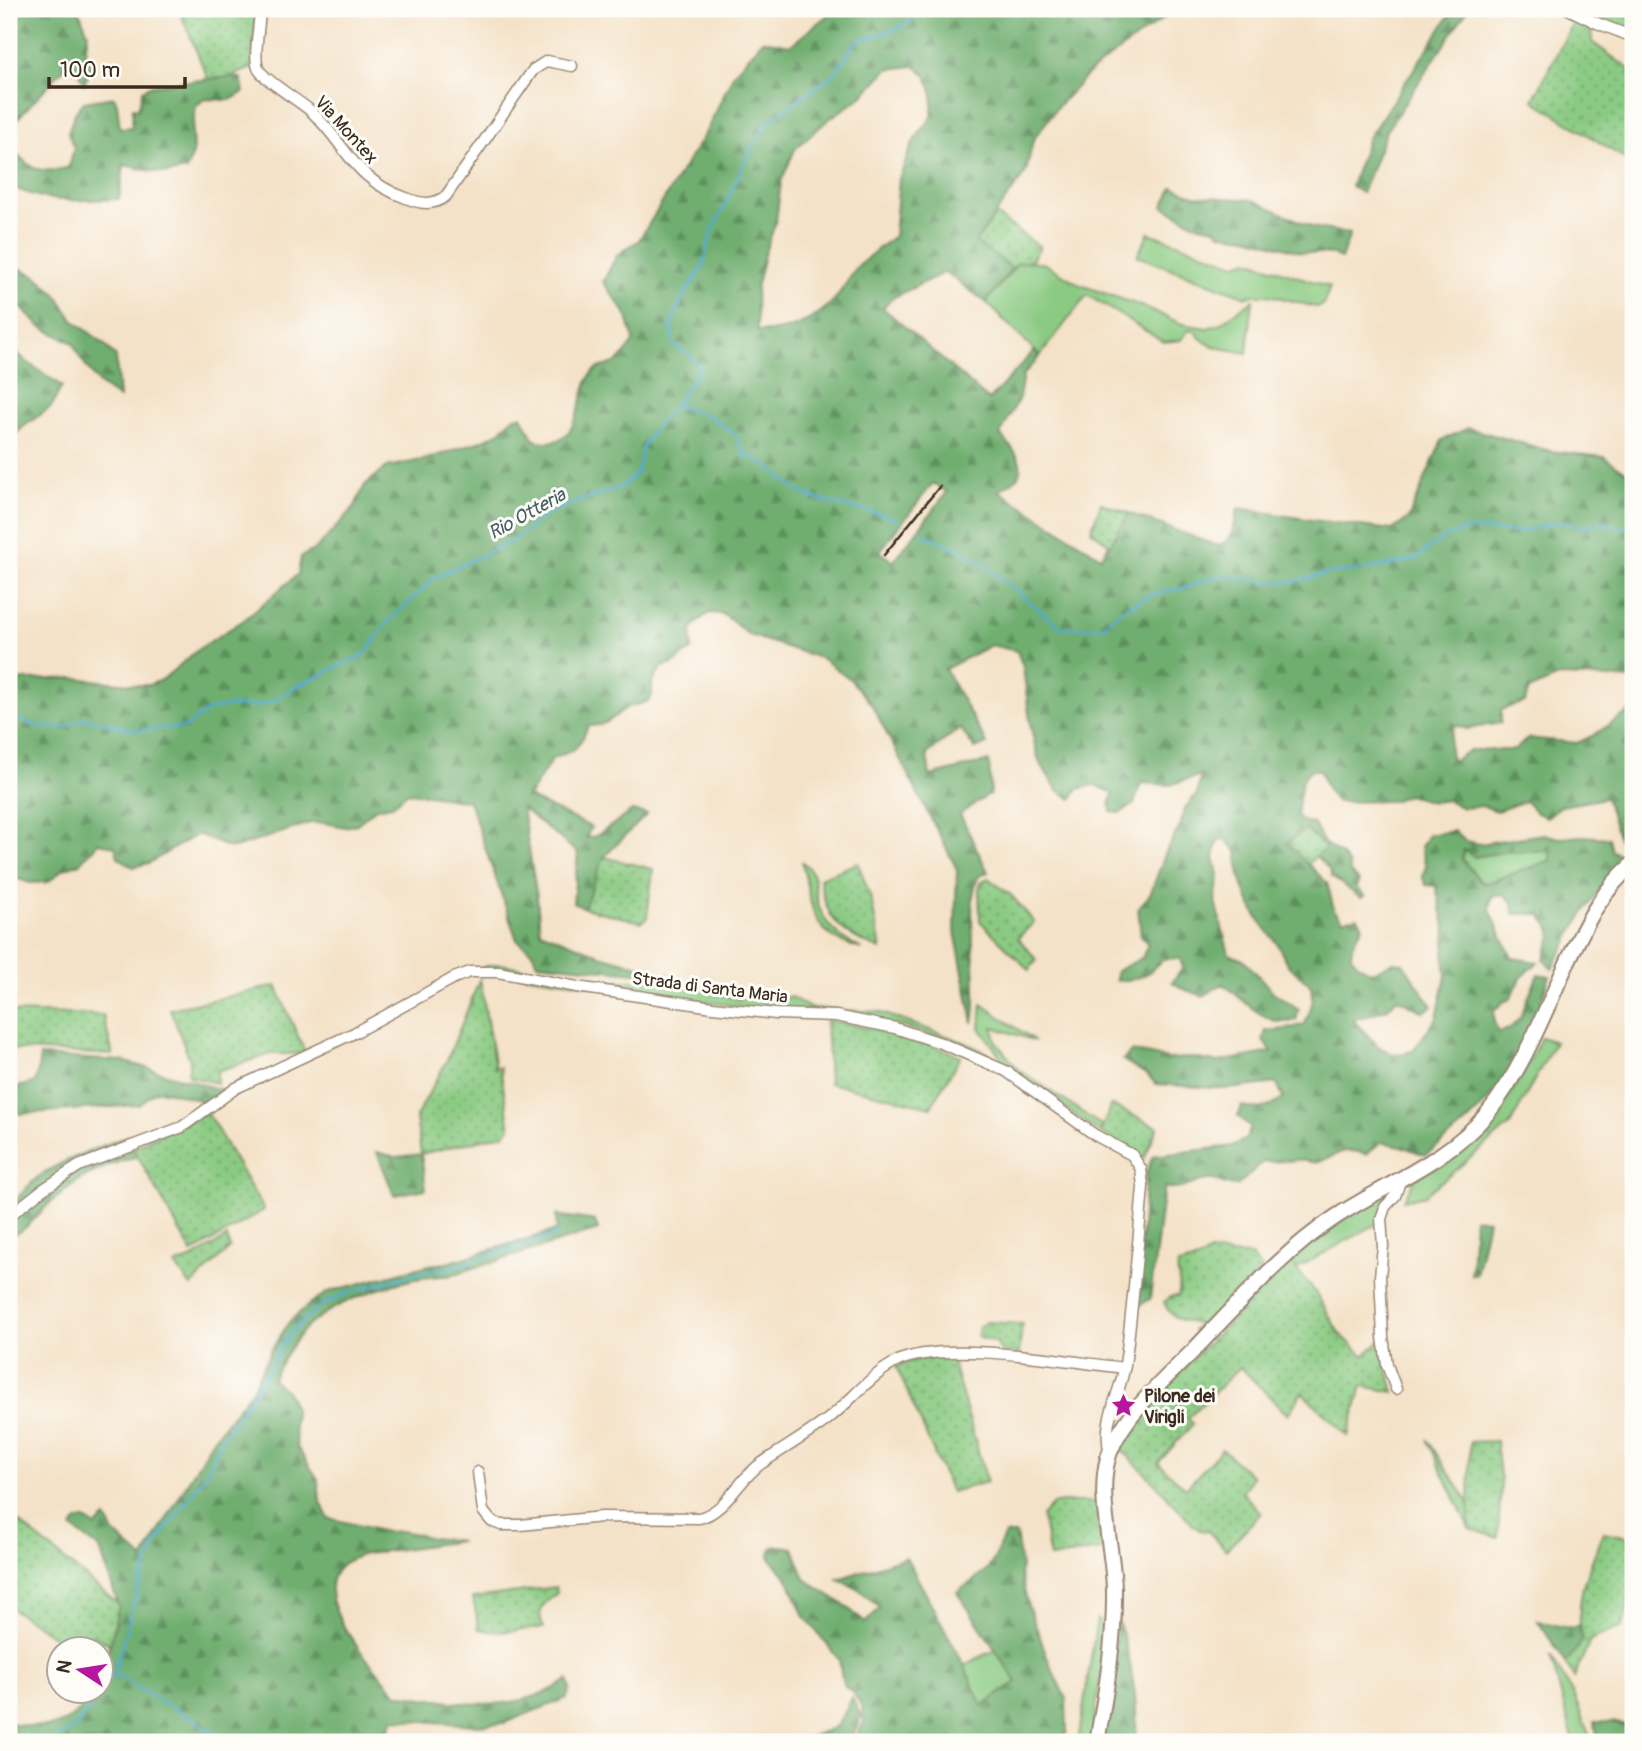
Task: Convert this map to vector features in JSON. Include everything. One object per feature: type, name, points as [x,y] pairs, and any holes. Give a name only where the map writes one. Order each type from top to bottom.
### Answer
[{"type":"main road","points":[[1097,1742],[1113,1625],[1114,1585],[1105,1485],[1110,1453],[1118,1434],[1280,1260],[1328,1222],[1458,1142],[1486,1115],[1528,1050],[1595,907],[1614,882],[1633,864]]},
{"type":"street","name":"Via Montex","points":[[260,9],[261,24],[256,62],[261,74],[311,112],[361,173],[375,184],[427,204],[436,204],[446,197],[533,70],[547,61],[572,66]]},
{"type":"street","points":[[1568,9],[1633,37]]},
{"type":"street","name":"Strada di Santa Maria","points":[[9,1216],[79,1166],[194,1121],[236,1088],[354,1033],[454,978],[470,972],[498,972],[583,988],[753,1013],[836,1016],[895,1028],[941,1043],[1002,1069],[1095,1135],[1135,1158],[1142,1173],[1143,1187],[1124,1368],[1107,1428],[1106,1439],[1110,1453]]},
{"type":"street","points":[[1396,1389],[1387,1365],[1383,1337],[1381,1219],[1385,1207],[1395,1196],[1401,1179]]},
{"type":"street","points":[[478,1472],[483,1511],[491,1521],[501,1525],[602,1517],[699,1518],[708,1516],[717,1509],[754,1468],[828,1419],[867,1382],[900,1360],[918,1355],[962,1352],[1124,1368]]},
{"type":"green space","points":[[9,9],[78,9],[88,33],[85,53],[92,69],[84,84],[69,63],[18,118],[10,146],[35,168],[50,171],[69,167],[74,148],[68,133],[75,113],[84,102],[114,97],[120,128],[132,127],[133,108],[138,109],[143,90],[152,85],[229,77],[241,78],[244,92],[230,100],[204,99],[196,106],[192,131],[193,154],[186,170],[163,173],[124,165],[119,199],[62,200],[35,196],[9,185]]},
{"type":"green space","points":[[179,9],[256,9],[252,68],[229,77],[208,79]]},
{"type":"green space","points":[[835,9],[1176,9],[1091,71],[1058,106],[1033,140],[1026,172],[976,241],[1012,268],[986,302],[945,272],[892,298],[883,308],[989,400],[1034,351],[1040,356],[1023,375],[1019,398],[1000,435],[1019,459],[1020,471],[1016,478],[999,491],[1101,557],[1129,513],[1215,545],[1223,544],[1233,534],[1238,508],[1392,530],[1408,519],[1442,440],[1468,428],[1550,451],[1604,457],[1633,477],[1633,679],[1560,676],[1529,690],[1525,702],[1501,710],[1501,723],[1467,729],[1454,725],[1450,743],[1453,761],[1470,750],[1515,750],[1528,738],[1577,743],[1633,709],[1633,824],[1619,839],[1606,798],[1561,806],[1546,817],[1537,813],[1525,801],[1497,811],[1483,806],[1463,808],[1448,800],[1432,802],[1408,795],[1392,801],[1337,802],[1328,791],[1319,770],[1310,770],[1302,780],[1297,814],[1301,821],[1313,823],[1324,843],[1348,863],[1351,874],[1359,881],[1357,889],[1365,896],[1361,898],[1332,877],[1329,869],[1316,856],[1325,849],[1305,861],[1327,883],[1334,910],[1343,920],[1358,917],[1363,926],[1352,947],[1353,957],[1361,966],[1373,972],[1392,962],[1403,963],[1432,1006],[1424,1012],[1397,998],[1387,1009],[1353,1020],[1379,1047],[1394,1055],[1413,1051],[1437,1017],[1446,976],[1446,931],[1436,886],[1426,885],[1422,876],[1426,867],[1421,847],[1428,835],[1454,831],[1466,841],[1479,844],[1543,834],[1559,838],[1609,838],[1612,851],[1623,856],[1583,914],[1552,969],[1544,959],[1552,935],[1551,930],[1540,914],[1514,914],[1512,902],[1504,895],[1492,896],[1490,910],[1512,958],[1538,962],[1521,978],[1510,999],[1494,1011],[1498,1032],[1510,1029],[1520,1018],[1538,974],[1550,976],[1532,1027],[1511,1067],[1475,1114],[1425,1155],[1381,1142],[1366,1154],[1346,1151],[1316,1162],[1263,1162],[1237,1186],[1207,1180],[1177,1189],[1164,1187],[1150,1299],[1136,1308],[1146,1173],[1153,1156],[1232,1146],[1246,1139],[1251,1127],[1238,1116],[1242,1106],[1263,1108],[1283,1099],[1277,1083],[1228,1089],[1156,1084],[1123,1060],[1132,1051],[1168,1059],[1193,1058],[1217,1062],[1272,1052],[1263,1041],[1266,1031],[1305,1024],[1313,996],[1307,981],[1288,965],[1276,942],[1256,915],[1241,879],[1237,851],[1225,839],[1218,840],[1214,858],[1219,875],[1215,901],[1229,954],[1244,960],[1273,992],[1299,1009],[1296,1020],[1275,1021],[1266,1017],[1223,984],[1203,996],[1183,989],[1172,982],[1183,968],[1180,959],[1167,958],[1145,975],[1116,981],[1116,971],[1142,958],[1148,944],[1141,936],[1138,908],[1150,895],[1185,808],[1197,794],[1201,775],[1170,785],[1141,783],[1134,804],[1120,813],[1111,812],[1113,793],[1095,785],[1077,789],[1072,799],[1057,790],[1039,761],[1031,729],[1023,667],[1017,651],[991,645],[945,669],[987,744],[975,749],[960,728],[927,754],[930,776],[989,761],[991,793],[960,814],[988,872],[979,876],[972,904],[975,988],[973,1023],[955,932],[957,869],[872,705],[850,679],[823,659],[749,635],[723,614],[709,613],[695,624],[691,636],[692,649],[673,664],[662,667],[652,683],[652,696],[648,701],[625,709],[608,722],[588,726],[576,748],[553,758],[528,797],[591,827],[586,838],[596,836],[632,811],[647,814],[604,857],[584,908],[573,903],[578,853],[522,808],[540,931],[600,955],[657,971],[634,973],[537,963],[532,952],[517,940],[469,801],[408,792],[392,805],[376,808],[357,824],[345,827],[310,823],[235,848],[198,834],[149,863],[133,867],[118,857],[115,846],[98,843],[80,863],[62,870],[48,882],[30,883],[9,876],[9,681],[73,678],[149,685],[162,680],[200,648],[244,620],[298,574],[301,557],[317,548],[354,508],[365,485],[387,467],[427,459],[484,440],[498,433],[514,417],[522,416],[534,440],[549,442],[560,439],[574,423],[590,376],[596,370],[620,359],[634,340],[626,314],[603,282],[617,255],[639,240],[707,130],[734,73],[763,40],[791,45]],"holes":[[[915,66],[926,75],[933,94],[932,117],[913,142],[899,179],[894,236],[861,264],[835,299],[819,314],[789,328],[757,331],[756,288],[776,221],[781,182],[795,149],[829,119],[860,98],[888,69]],[[933,483],[947,492],[893,562],[880,551]],[[1464,850],[1475,857],[1504,852],[1549,850],[1551,860],[1487,883],[1481,882],[1462,859]]]},
{"type":"green space","points":[[1454,9],[1468,9],[1386,131],[1362,193],[1351,186],[1368,138]]},
{"type":"green space","points":[[1574,9],[1633,9],[1633,35]]},
{"type":"green space","points":[[1577,15],[1591,23],[1592,42],[1633,72],[1633,164],[1533,100]]},
{"type":"green space","points":[[1173,187],[1196,196],[1253,200],[1312,227],[1350,234],[1341,259],[1333,254],[1301,252],[1247,237],[1221,234],[1215,228],[1195,224],[1163,206]]},
{"type":"green space","points":[[996,215],[1040,247],[1031,261],[1018,263],[1012,268],[976,242]]},
{"type":"green space","points":[[1149,233],[1236,264],[1248,260],[1330,287],[1323,305],[1317,307],[1272,296],[1246,297],[1137,256]]},
{"type":"green space","points":[[1031,261],[1045,264],[1081,285],[1144,307],[1182,324],[1207,328],[1218,325],[1253,300],[1247,353],[1211,345],[1196,332],[1189,330],[1181,340],[1164,342],[1087,295],[1040,356],[986,302],[1018,263]]},
{"type":"green space","points":[[9,263],[36,276],[57,295],[73,320],[103,343],[116,357],[119,398],[99,384],[73,343],[41,327],[9,296]]},
{"type":"green space","points":[[9,345],[27,362],[62,386],[51,407],[9,441]]},
{"type":"green space","points":[[1101,503],[1129,513],[1110,545],[1091,530]]},
{"type":"green space","points":[[1306,829],[1326,848],[1307,864],[1287,843]]},
{"type":"green space","points":[[1464,849],[1475,857],[1504,852],[1549,850],[1551,861],[1487,883],[1481,882],[1462,859]]},
{"type":"green space","points":[[604,857],[653,869],[647,918],[641,922],[584,908]]},
{"type":"green space","points":[[802,862],[811,871],[817,901],[826,921],[842,937],[862,949],[832,936],[816,918]]},
{"type":"green space","points":[[858,863],[871,899],[881,949],[846,932],[831,916],[822,893],[820,878]]},
{"type":"green space","points":[[988,878],[1012,896],[1034,922],[1018,938],[1037,960],[1029,970],[980,921],[979,888]]},
{"type":"green space","points":[[499,964],[561,975],[611,980],[653,979],[668,974],[666,980],[739,999],[791,997],[810,1008],[879,1012],[964,1042],[988,1053],[993,1061],[925,1033],[866,1017],[831,1011],[757,1009],[481,969]]},
{"type":"green space","points":[[480,979],[495,1068],[500,1067],[510,1128],[504,1134],[421,1154],[416,1117],[447,1060]]},
{"type":"green space","points":[[276,986],[305,1052],[271,1054],[217,1071],[217,1083],[188,1076],[190,1060],[170,1009]]},
{"type":"green space","points":[[982,1004],[1035,1041],[993,1027],[996,1042],[1018,1069],[1102,1126],[1100,1133],[1007,1066],[980,1028]]},
{"type":"green space","points":[[9,1012],[103,1015],[113,1055],[9,1049]]},
{"type":"green space","points":[[826,1020],[898,1033],[961,1056],[931,1107],[829,1083]]},
{"type":"green space","points":[[1541,1037],[1555,1042],[1510,1125],[1425,1195],[1404,1200],[1414,1180],[1464,1146],[1496,1114],[1526,1069]]},
{"type":"green space","points":[[40,1056],[123,1061],[222,1090],[218,1098],[187,1122],[98,1154],[9,1212],[9,1208],[26,1188],[47,1171],[93,1149],[176,1119],[204,1102],[157,1091],[138,1105],[19,1114],[17,1107],[12,1104],[12,1097],[18,1087],[36,1082]]},
{"type":"green space","points":[[1111,1105],[1158,1127],[1144,1159],[1135,1151],[1100,1133]]},
{"type":"green space","points":[[207,1112],[264,1210],[192,1253],[133,1148]]},
{"type":"green space","points":[[133,1148],[138,1156],[107,1166],[80,1179],[26,1227],[9,1238],[9,1221],[69,1174]]},
{"type":"green space","points":[[377,1152],[396,1157],[421,1154],[426,1189],[394,1195]]},
{"type":"green space","points":[[1395,1188],[1378,1223],[1296,1269],[1289,1260],[1343,1219]]},
{"type":"green space","points":[[556,1215],[595,1221],[598,1230],[448,1276],[394,1284],[355,1298],[308,1326],[293,1344],[272,1379],[287,1391],[295,1409],[297,1447],[318,1479],[320,1500],[328,1518],[386,1532],[403,1531],[461,1541],[365,1554],[342,1565],[332,1581],[332,1599],[340,1620],[353,1641],[397,1694],[463,1703],[506,1703],[527,1699],[568,1680],[570,1688],[567,1698],[504,1723],[476,1725],[393,1719],[387,1734],[388,1742],[9,1742],[9,1723],[47,1727],[67,1721],[82,1706],[116,1706],[116,1636],[112,1636],[118,1605],[100,1549],[72,1528],[80,1520],[96,1526],[106,1518],[114,1533],[143,1559],[213,1439],[252,1390],[270,1352],[290,1321],[328,1292],[429,1265],[447,1263],[557,1230]]},
{"type":"green space","points":[[1474,1218],[1488,1220],[1476,1275],[1471,1275]]},
{"type":"green space","points":[[227,1237],[230,1248],[191,1286],[175,1265],[195,1257]]},
{"type":"green space","points":[[1210,1252],[1251,1256],[1262,1269],[1198,1336],[1193,1330],[1199,1324],[1174,1316],[1164,1302],[1172,1296],[1178,1296],[1178,1265],[1198,1260]]},
{"type":"green space","points":[[1289,1260],[1316,1293],[1339,1333],[1364,1356],[1380,1341],[1394,1392],[1362,1386],[1348,1436],[1302,1392],[1288,1415],[1240,1367],[1188,1418],[1193,1424],[1158,1463],[1186,1488],[1222,1449],[1253,1477],[1242,1492],[1261,1513],[1226,1550],[1208,1531],[1194,1526],[1118,1446],[1123,1435],[1167,1385]]},
{"type":"green space","points":[[986,1322],[1022,1324],[1019,1354],[1002,1352],[996,1342],[977,1337],[979,1327]]},
{"type":"green space","points":[[951,1356],[987,1482],[951,1492],[896,1366],[919,1359]]},
{"type":"green space","points":[[1427,1439],[1469,1503],[1469,1528]]},
{"type":"green space","points":[[1496,1441],[1501,1483],[1498,1538],[1469,1528],[1470,1442]]},
{"type":"green space","points":[[1101,1502],[1106,1549],[1050,1558],[1042,1516],[1053,1504]]},
{"type":"green space","points":[[9,1514],[119,1605],[112,1636],[53,1636],[9,1607]]},
{"type":"green space","points":[[1604,1532],[1633,1538],[1633,1588],[1622,1627],[1590,1640],[1574,1678],[1566,1663],[1583,1640],[1580,1626],[1581,1598],[1588,1571]]},
{"type":"green space","points":[[1006,1534],[1016,1534],[1020,1573],[1028,1605],[1066,1699],[1067,1730],[1064,1742],[853,1742],[864,1722],[862,1707],[854,1694],[843,1684],[839,1660],[803,1614],[787,1577],[771,1560],[773,1547],[793,1548],[805,1579],[846,1606],[865,1623],[880,1608],[860,1590],[838,1579],[906,1557],[964,1665],[982,1706],[1017,1682],[957,1592],[990,1566]]},
{"type":"green space","points":[[556,1587],[557,1593],[544,1604],[540,1612],[544,1628],[498,1632],[479,1629],[473,1598]]},
{"type":"green space","points":[[1097,1619],[1107,1633],[1091,1742],[1078,1742]]},
{"type":"green space","points":[[1118,1621],[1133,1681],[1135,1742],[1102,1742]]},
{"type":"green space","points":[[1538,1621],[1572,1629],[1579,1625],[1583,1640],[1566,1663]]},
{"type":"green space","points":[[995,1650],[1017,1682],[981,1706],[964,1665]]},
{"type":"green space","points":[[1550,1655],[1573,1694],[1592,1742],[1574,1742]]},
{"type":"green space","points":[[852,1698],[861,1716],[848,1742],[796,1742],[833,1728]]},
{"type":"green space","points":[[1594,1722],[1612,1722],[1633,1727],[1633,1742],[1599,1742]]},
{"type":"waterway","name":"Rio Otteria","points":[[9,716],[39,727],[65,727],[83,718],[135,730],[186,727],[208,710],[230,706],[257,706],[278,699],[297,686],[365,654],[386,624],[434,578],[516,539],[560,508],[623,486],[638,471],[643,446],[656,426],[675,405],[700,369],[691,356],[674,345],[671,325],[682,299],[703,266],[711,234],[752,147],[769,121],[835,73],[857,40],[893,30],[925,9]]},
{"type":"waterway","points":[[676,405],[711,417],[735,434],[746,456],[765,464],[803,493],[898,520]]},
{"type":"waterway","points":[[923,534],[959,549],[986,566],[1060,627],[1081,628],[1104,626],[1124,608],[1154,594],[1187,587],[1220,575],[1260,581],[1293,582],[1324,574],[1369,569],[1417,559],[1448,536],[1469,529],[1518,532],[1559,522],[1580,526],[1602,523],[1633,529]]},
{"type":"waterway","points":[[50,1742],[77,1726],[114,1673],[138,1590],[155,1545],[208,1471],[220,1442],[270,1368],[281,1346],[298,1325],[320,1306],[349,1292],[451,1267],[558,1234]]},
{"type":"waterway","points":[[116,1674],[227,1742]]},
{"type":"railway","points":[[884,555],[940,486]]},
{"type":"place","name":"Pilone dei Virigli","points":[[1124,1406]]}]
